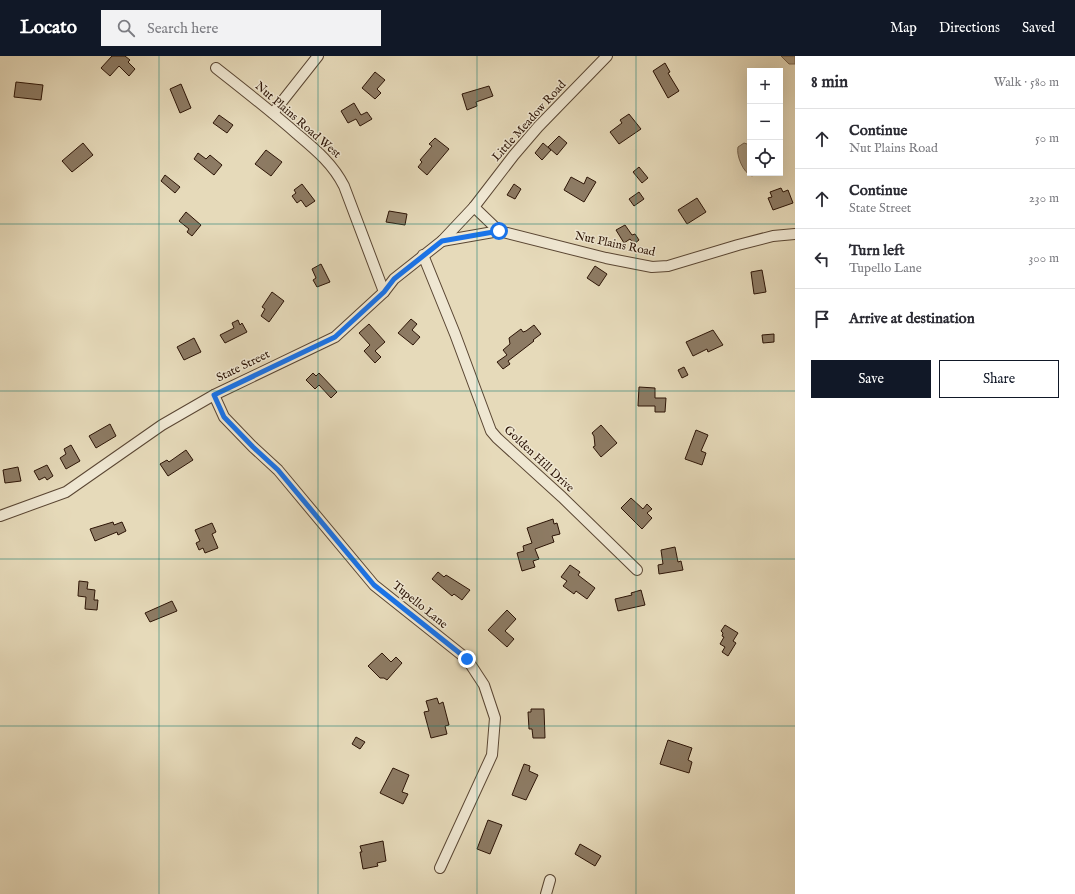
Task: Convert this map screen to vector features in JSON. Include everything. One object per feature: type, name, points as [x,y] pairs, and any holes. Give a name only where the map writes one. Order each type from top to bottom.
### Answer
[{"type":"street","points":[[273,113],[318,56]]},
{"type":"street","name":"Little Meadow Road","points":[[474,207],[514,155],[607,56]]},
{"type":"street","name":"Nut Plains Road West","points":[[216,68],[273,113],[337,171],[384,292]]},
{"type":"street","name":"Nut Plains Road","points":[[474,207],[499,231]]},
{"type":"street","name":"State Street","points":[[0,516],[66,492],[162,426],[214,395],[335,337],[384,292],[394,279],[442,241],[474,207]]},
{"type":"street","name":"Nut Plains Road","points":[[442,241],[499,231],[606,258],[652,267],[668,266],[773,236],[795,234]]},
{"type":"street","name":"Golden Hill Drive","points":[[424,255],[491,431],[496,438],[562,497],[638,570]]},
{"type":"street","name":"Tupello Lane","points":[[214,395],[224,417],[278,470],[374,585],[467,659],[484,685],[495,718],[491,758],[440,868]]},
{"type":"street","points":[[546,894],[550,880]]},
{"type":"shaded area","points":[[781,56],[795,56],[795,64],[789,64]]},
{"type":"shaded area","points":[[744,143],[747,144],[747,172],[741,163],[738,154],[738,147]]},
{"type":"building","points":[[112,56],[125,56],[130,60],[128,62],[135,69],[129,76],[119,66],[110,76],[101,68]]},
{"type":"building","points":[[665,63],[670,72],[668,73],[679,91],[668,98],[653,71]]},
{"type":"building","points":[[375,72],[385,80],[377,89],[381,93],[375,99],[362,88]]},
{"type":"building","points":[[16,82],[43,85],[41,100],[14,97]]},
{"type":"building","points":[[181,84],[191,108],[180,113],[170,89]]},
{"type":"building","points":[[489,86],[493,96],[476,102],[477,106],[467,110],[462,94]]},
{"type":"building","points":[[354,103],[361,115],[367,112],[372,119],[360,126],[356,119],[348,123],[341,111]]},
{"type":"building","points":[[629,114],[641,129],[619,144],[610,132],[622,123],[620,120]]},
{"type":"building","points":[[219,115],[233,125],[227,133],[213,123]]},
{"type":"building","points":[[559,136],[567,143],[557,155],[548,147]]},
{"type":"building","points":[[435,138],[449,149],[427,175],[418,167],[422,162],[420,160],[432,146],[429,144]]},
{"type":"building","points":[[83,143],[93,155],[72,172],[62,161]]},
{"type":"building","points":[[543,143],[551,150],[542,160],[535,153]]},
{"type":"building","points":[[266,150],[282,162],[271,176],[255,164]]},
{"type":"building","points":[[198,153],[206,159],[210,155],[222,165],[214,175],[194,159]]},
{"type":"building","points":[[639,167],[648,178],[642,183],[633,172]]},
{"type":"building","points":[[165,175],[180,187],[175,193],[161,181]]},
{"type":"building","points":[[571,177],[584,184],[587,177],[596,182],[584,202],[564,190]]},
{"type":"building","points":[[302,184],[315,201],[306,207],[301,200],[297,203],[292,196],[296,193],[294,190]]},
{"type":"building","points":[[514,184],[521,189],[515,199],[507,195]]},
{"type":"building","points":[[781,188],[783,192],[788,190],[793,203],[773,210],[768,198],[772,197],[770,192]]},
{"type":"building","points":[[639,192],[644,199],[634,206],[629,199]]},
{"type":"building","points":[[697,198],[706,212],[687,224],[678,210]]},
{"type":"building","points":[[389,211],[407,214],[405,225],[386,222]]},
{"type":"building","points":[[186,212],[201,225],[192,236],[187,232],[189,229],[179,221]]},
{"type":"building","points":[[625,225],[632,235],[635,234],[639,240],[634,244],[630,239],[624,243],[616,230]]},
{"type":"building","points":[[321,264],[330,282],[317,287],[313,280],[316,278],[312,269]]},
{"type":"building","points":[[595,266],[607,274],[599,286],[587,278]]},
{"type":"building","points":[[762,270],[766,292],[754,294],[751,272]]},
{"type":"building","points":[[272,292],[284,301],[269,322],[261,316],[265,309],[262,307]]},
{"type":"building","points":[[411,319],[417,324],[412,330],[420,337],[413,345],[398,333]]},
{"type":"building","points":[[238,320],[240,325],[242,323],[247,332],[225,343],[220,335],[234,328],[232,323]]},
{"type":"building","points":[[369,324],[385,342],[375,351],[381,357],[375,363],[364,351],[370,345],[359,333]]},
{"type":"building","points":[[534,325],[541,334],[508,361],[510,364],[503,369],[497,362],[507,355],[503,350],[510,344],[509,338],[521,329],[523,332]]},
{"type":"building","points":[[713,330],[723,345],[708,352],[707,349],[693,356],[686,342]]},
{"type":"building","points":[[774,334],[774,342],[763,343],[762,335]]},
{"type":"building","points":[[194,338],[201,352],[184,360],[177,347]]},
{"type":"building","points":[[684,367],[688,375],[682,378],[678,370]]},
{"type":"building","points":[[313,373],[316,376],[319,373],[337,392],[331,398],[319,385],[315,389],[306,380]]},
{"type":"building","points":[[639,387],[655,388],[655,398],[666,398],[665,412],[655,412],[655,406],[638,406]]},
{"type":"building","points":[[110,424],[116,436],[96,448],[89,436]]},
{"type":"building","points":[[601,425],[617,443],[601,457],[593,447],[595,446],[594,436],[592,433]]},
{"type":"building","points":[[696,430],[708,435],[701,451],[706,453],[702,465],[685,459]]},
{"type":"building","points":[[71,445],[80,461],[66,469],[60,458],[66,454],[64,449]]},
{"type":"building","points":[[186,450],[193,460],[168,476],[160,464],[167,460],[169,462]]},
{"type":"building","points":[[47,465],[53,476],[47,480],[45,477],[39,480],[34,471]]},
{"type":"building","points":[[18,467],[21,481],[5,483],[3,470]]},
{"type":"building","points":[[631,498],[643,509],[647,504],[652,509],[647,513],[652,518],[642,529],[621,508]]},
{"type":"building","points":[[553,519],[554,524],[557,523],[560,534],[552,536],[554,542],[535,549],[539,559],[533,561],[535,567],[522,571],[517,553],[524,551],[523,546],[532,543],[527,528]]},
{"type":"building","points":[[113,522],[114,525],[122,522],[126,531],[118,535],[117,532],[95,541],[90,529]]},
{"type":"building","points":[[212,523],[216,532],[212,534],[218,548],[205,553],[203,548],[199,550],[196,543],[200,541],[195,530]]},
{"type":"building","points":[[675,547],[678,562],[681,561],[683,570],[659,574],[658,565],[663,564],[661,550]]},
{"type":"building","points":[[570,565],[580,572],[578,575],[595,588],[587,599],[576,591],[574,594],[563,586],[567,581],[561,577]]},
{"type":"building","points":[[438,572],[444,577],[446,575],[470,590],[462,600],[454,594],[452,596],[432,579]]},
{"type":"building","points":[[79,581],[88,582],[87,589],[95,590],[94,600],[98,600],[97,610],[85,609],[86,597],[78,596]]},
{"type":"building","points":[[641,590],[645,605],[618,611],[615,599],[632,595],[631,593]]},
{"type":"building","points":[[172,601],[177,611],[150,622],[145,613]]},
{"type":"building","points":[[507,610],[516,619],[505,631],[514,639],[507,647],[488,630]]},
{"type":"building","points":[[725,625],[738,633],[733,641],[736,643],[728,656],[722,652],[725,647],[720,644],[724,637],[722,636],[723,633],[721,631]]},
{"type":"building","points":[[382,653],[391,662],[396,657],[402,663],[387,680],[380,678],[368,666]]},
{"type":"building","points":[[437,698],[439,704],[443,702],[449,725],[445,726],[447,734],[431,738],[424,712],[429,711],[426,701]]},
{"type":"building","points":[[531,709],[544,709],[545,738],[533,738],[532,729],[529,729],[528,712],[531,712]]},
{"type":"building","points":[[356,737],[365,742],[360,749],[352,744]]},
{"type":"building","points":[[668,740],[692,748],[688,760],[692,762],[689,773],[660,764]]},
{"type":"building","points":[[524,764],[530,766],[529,771],[538,775],[526,800],[512,795]]},
{"type":"building","points":[[393,768],[409,775],[402,792],[408,794],[403,804],[380,793]]},
{"type":"building","points":[[488,820],[502,825],[490,854],[477,849]]},
{"type":"building","points":[[383,841],[386,861],[377,863],[378,866],[363,869],[360,852],[362,852],[360,846]]},
{"type":"building","points":[[580,844],[601,856],[595,866],[575,854]]},
{"type":"route","points":[[467,659],[374,585],[278,470],[224,417],[214,395],[335,337],[384,292],[394,279],[442,241],[474,234],[486,234],[499,231]]}]
